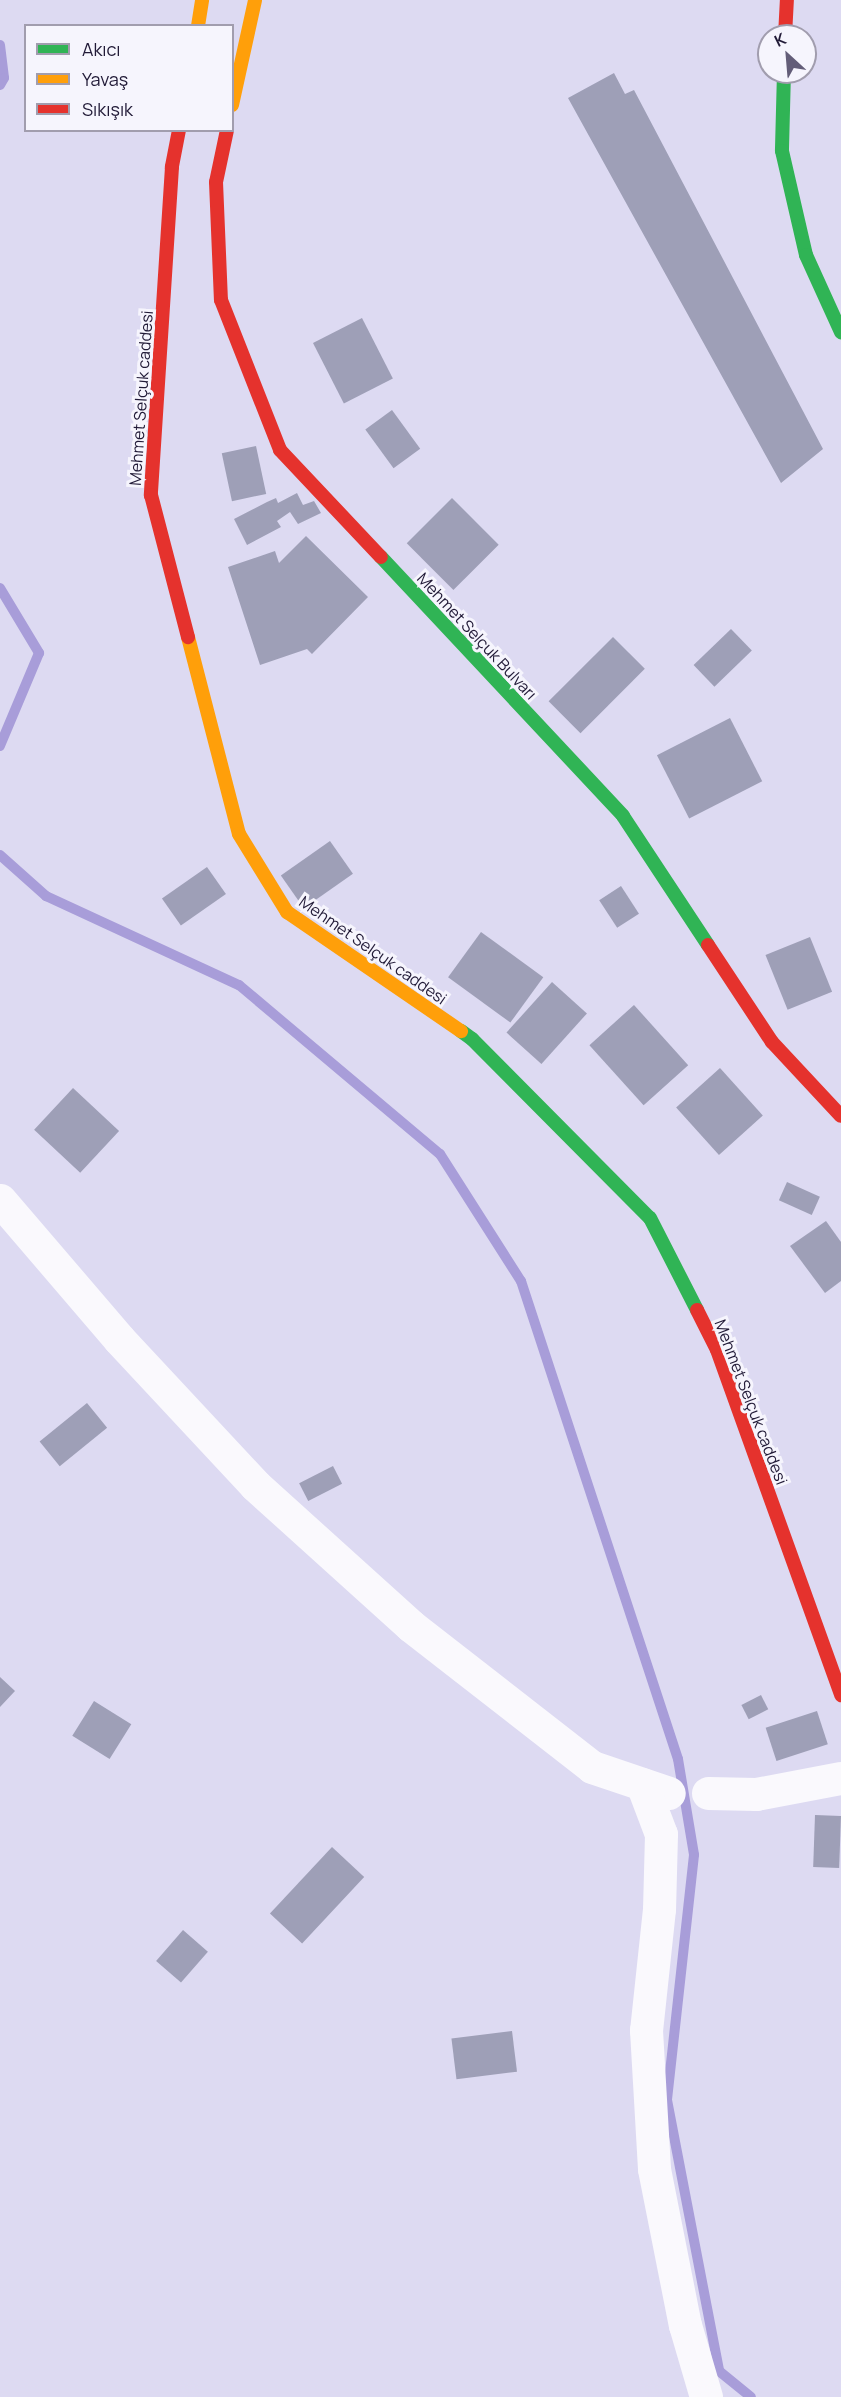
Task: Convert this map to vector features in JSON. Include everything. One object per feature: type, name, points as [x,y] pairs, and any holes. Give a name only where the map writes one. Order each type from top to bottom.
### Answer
[{"type":"main road","points":[[198,24],[202,0]]},
{"type":"main road","points":[[234,96],[255,0]]},
{"type":"main road","points":[[786,24],[787,0]]},
{"type":"main road","points":[[784,84],[782,151],[806,255],[841,332]]},
{"type":"main road","name":"Mehmet Selçuk caddesi","points":[[179,132],[172,167],[151,495],[239,834],[287,912],[471,1039],[650,1218],[717,1350],[841,1695]]},
{"type":"main road","name":"Mehmet Selçuk Bulvarı","points":[[227,132],[216,182],[221,300],[280,450],[623,816],[772,1042],[841,1116]]},
{"type":"street","points":[[0,1200],[119,1339],[270,1498],[411,1626],[592,1767],[656,1789],[661,1834],[659,1909],[646,2030],[654,2169],[685,2325],[706,2397]]},
{"type":"street","points":[[708,1793],[756,1794],[841,1778]]},
{"type":"building","points":[[614,73],[625,94],[634,90],[823,449],[781,483],[568,98]]},
{"type":"building","points":[[362,318],[393,379],[344,404],[313,343]]},
{"type":"building","points":[[392,410],[420,449],[394,468],[365,429]]},
{"type":"building","points":[[256,446],[266,494],[232,501],[222,453]]},
{"type":"building","points":[[297,493],[303,505],[314,501],[321,513],[298,524],[290,512],[277,521],[281,527],[247,545],[234,519],[276,498],[278,503]]},
{"type":"building","points":[[452,498],[499,545],[453,590],[407,543]]},
{"type":"building","points":[[306,536],[368,597],[312,654],[307,649],[260,665],[228,567],[275,551],[279,563]]},
{"type":"building","points":[[731,629],[752,651],[714,687],[694,665]]},
{"type":"building","points":[[613,637],[645,669],[580,733],[549,701]]},
{"type":"building","points":[[730,718],[762,781],[689,818],[657,755]]},
{"type":"building","points":[[330,841],[353,874],[304,908],[281,875]]},
{"type":"building","points":[[207,867],[226,894],[181,926],[162,899]]},
{"type":"building","points":[[621,886],[639,914],[617,928],[599,900]]},
{"type":"building","points":[[481,932],[543,977],[510,1023],[448,977]]},
{"type":"building","points":[[810,937],[832,992],[788,1010],[765,955]]},
{"type":"building","points":[[552,982],[587,1013],[541,1064],[506,1033]]},
{"type":"building","points":[[634,1005],[688,1065],[644,1105],[589,1045]]},
{"type":"building","points":[[720,1068],[763,1116],[719,1155],[676,1107]]},
{"type":"building","points":[[73,1088],[119,1131],[80,1173],[34,1130]]},
{"type":"building","points":[[787,1182],[820,1197],[812,1215],[779,1200]]},
{"type":"building","points":[[826,1221],[841,1242],[841,1281],[825,1293],[790,1246]]},
{"type":"building","points":[[87,1403],[107,1428],[60,1466],[40,1441]]},
{"type":"building","points":[[333,1466],[342,1484],[308,1501],[299,1483]]},
{"type":"building","points":[[0,1677],[15,1691],[0,1707]]},
{"type":"building","points":[[761,1695],[768,1709],[749,1719],[741,1705]]},
{"type":"building","points":[[94,1701],[131,1724],[110,1759],[72,1736]]},
{"type":"building","points":[[817,1711],[828,1744],[776,1761],[766,1728]]},
{"type":"building","points":[[815,1815],[841,1816],[839,1868],[813,1867]]},
{"type":"building","points":[[332,1847],[364,1877],[302,1944],[270,1914]]},
{"type":"building","points":[[183,1930],[208,1952],[181,1983],[156,1961]]},
{"type":"building","points":[[512,2031],[517,2072],[456,2079],[451,2038]]},
{"type":"waterway","points":[[0,45],[4,78],[0,85]]},
{"type":"waterway","points":[[0,588],[39,653],[0,746]]},
{"type":"waterway","points":[[0,855],[46,896],[239,985],[440,1154],[521,1281],[678,1759],[694,1855],[667,2100],[719,2371],[751,2397]]},
{"type":"traffic: fast","points":[[784,84],[782,151],[806,255],[841,332]]},
{"type":"traffic: fast","points":[[381,557],[623,816],[708,945]]},
{"type":"traffic: fast","points":[[461,1031],[472,1039],[650,1218],[697,1310]]},
{"type":"traffic: slow","points":[[198,24],[202,0]]},
{"type":"traffic: slow","points":[[234,96],[255,0]]},
{"type":"traffic: slow","points":[[188,637],[239,834],[287,912],[461,1031]]},
{"type":"traffic: jam","points":[[786,24],[787,0]]},
{"type":"traffic: jam","points":[[179,132],[172,167],[151,495],[188,637]]},
{"type":"traffic: jam","points":[[227,132],[216,182],[221,300],[280,450],[381,557]]},
{"type":"traffic: jam","points":[[708,945],[772,1042],[841,1116]]},
{"type":"traffic: jam","points":[[697,1310],[717,1350],[841,1695]]}]
